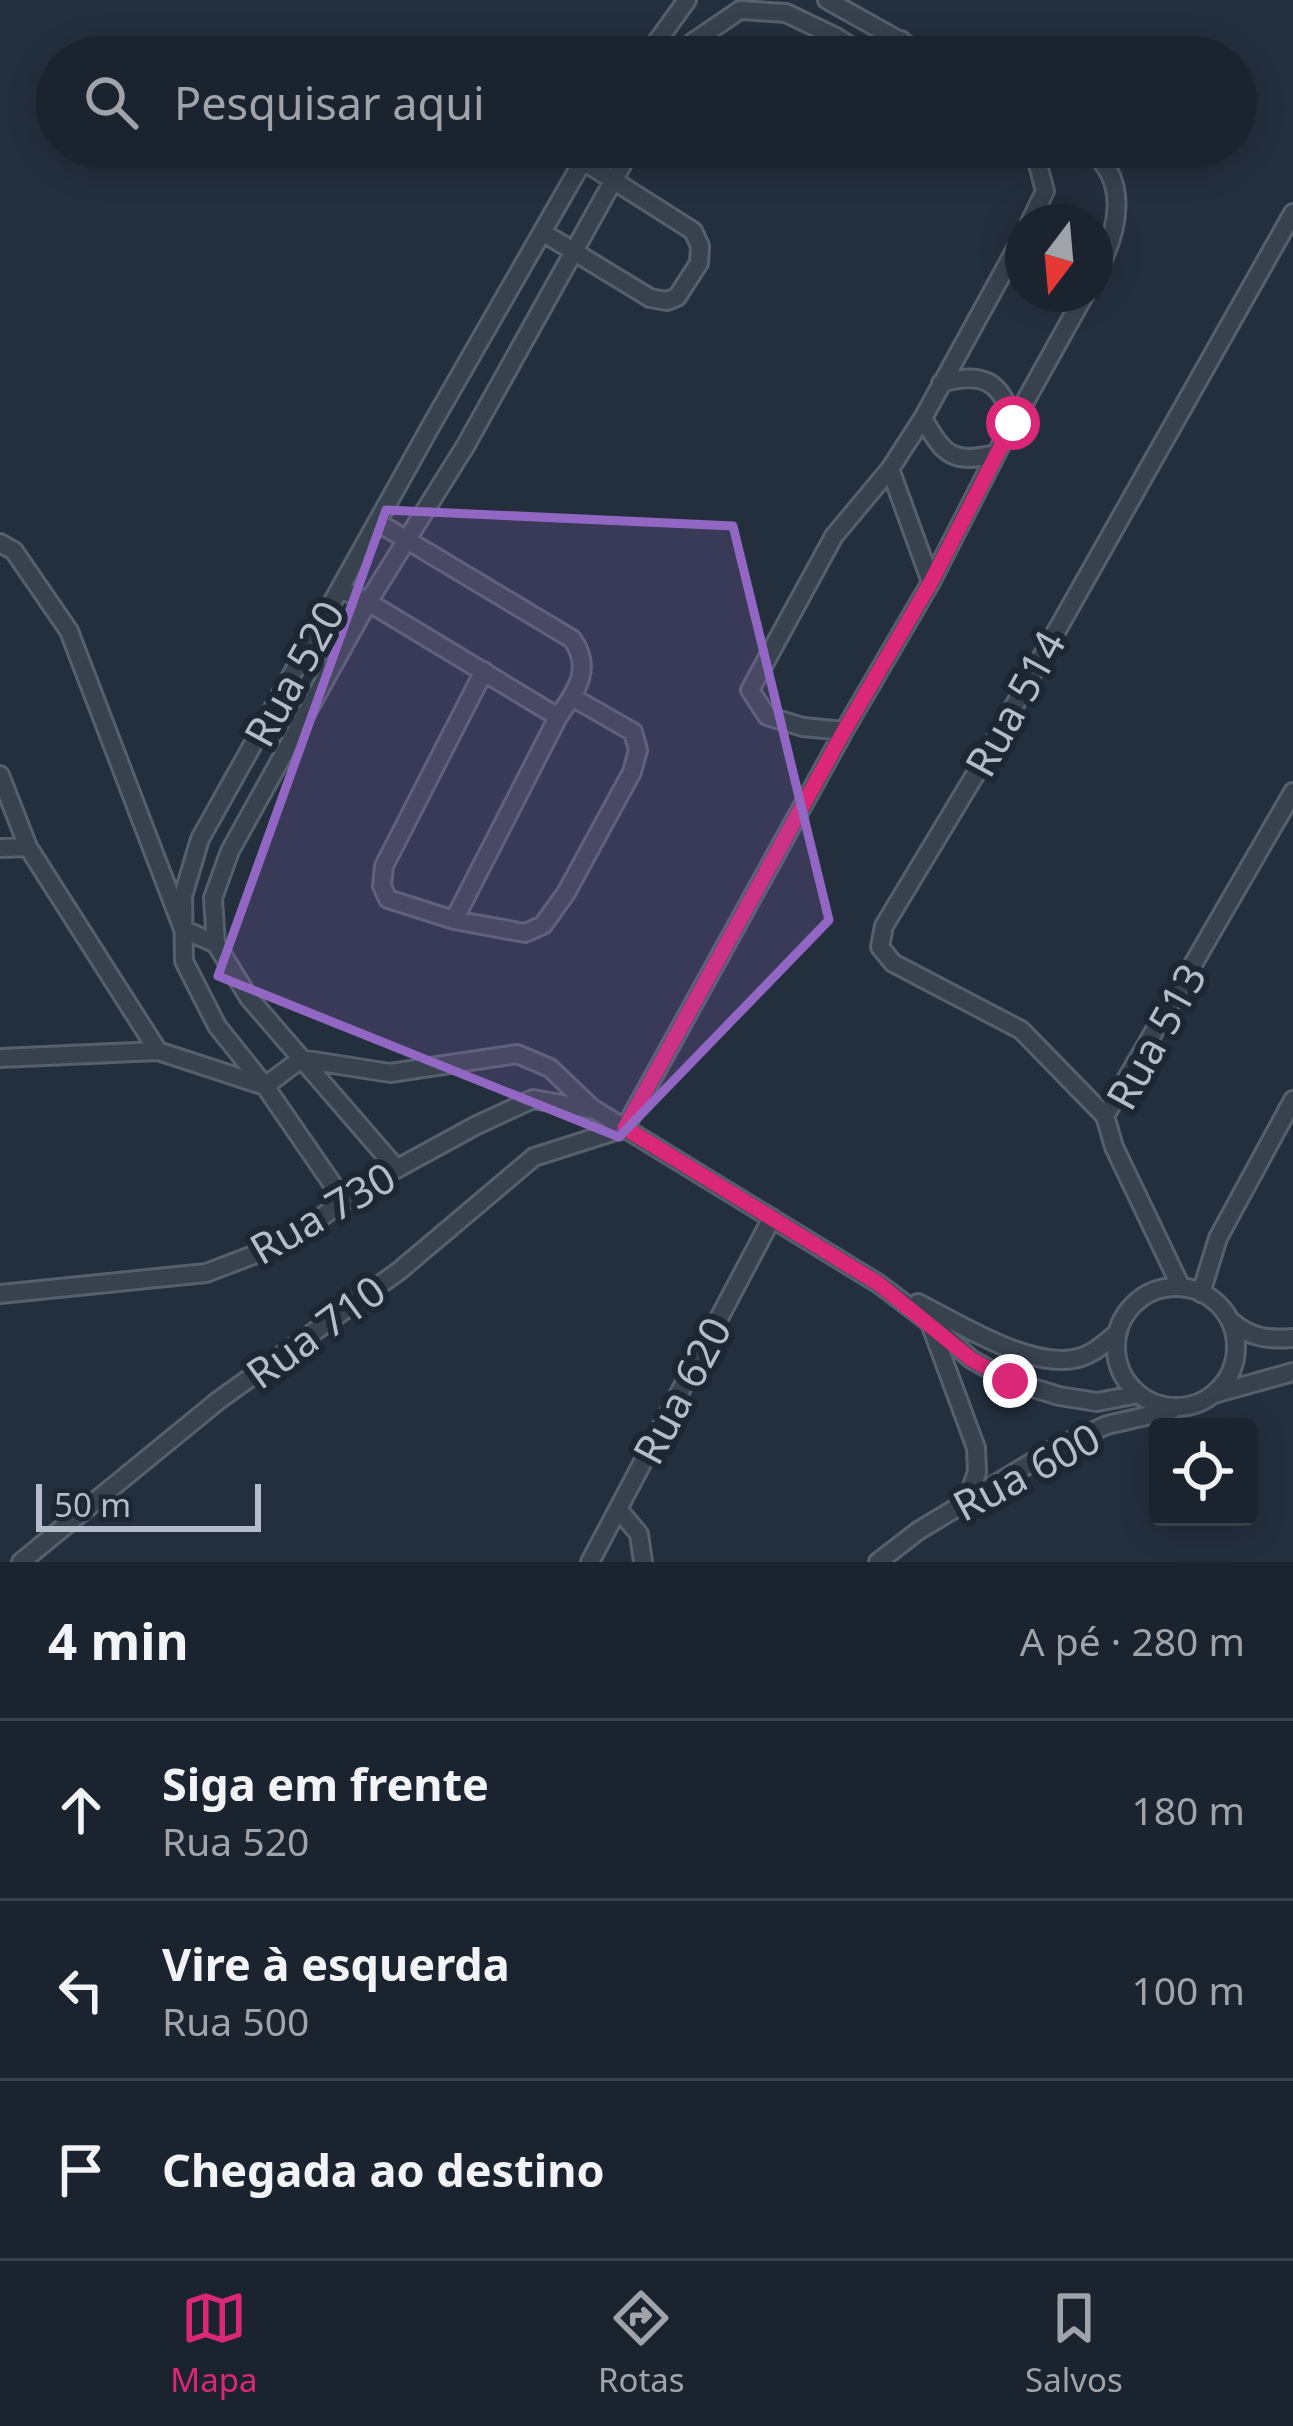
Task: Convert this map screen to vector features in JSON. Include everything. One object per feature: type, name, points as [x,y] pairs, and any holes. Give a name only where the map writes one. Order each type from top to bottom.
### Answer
[{"type":"lane","points":[[661,36],[687,0]]},
{"type":"lane","points":[[827,0],[894,36]]},
{"type":"lane","points":[[702,36],[740,10],[786,13],[832,36]]},
{"type":"lane","name":"Rua 520","points":[[344,1201],[265,1085],[217,1026],[184,961],[182,896],[200,838],[579,168]]},
{"type":"lane","points":[[542,232],[650,298],[667,301],[676,297],[699,263],[700,246],[693,231],[613,182],[600,168]]},
{"type":"lane","name":"Rua 520","points":[[216,944],[212,898],[230,851],[368,602],[466,445],[621,168]]},
{"type":"lane","points":[[1038,204],[1045,190],[1039,168]]},
{"type":"lane","points":[[1105,168],[1115,183],[1118,208],[1113,235]]},
{"type":"lane","name":"Rua 514","points":[[1105,1116],[1022,1030],[893,963],[880,946],[884,926],[975,775],[1293,213]]},
{"type":"lane","points":[[844,731],[803,727],[767,716],[750,690],[834,536],[890,469],[923,418],[1005,268]]},
{"type":"lane","points":[[625,1128],[931,582],[1075,312]]},
{"type":"lane","points":[[941,383],[970,376],[994,386],[1003,395],[1013,423]]},
{"type":"lane","points":[[923,418],[935,441],[956,457],[996,454]]},
{"type":"lane","points":[[890,469],[931,582]]},
{"type":"lane","points":[[377,522],[572,639],[582,652],[583,669],[572,697],[454,920]]},
{"type":"lane","points":[[0,543],[14,551],[69,631],[183,929],[216,944],[249,998],[397,1169]]},
{"type":"lane","points":[[340,589],[558,717]]},
{"type":"lane","points":[[484,671],[384,866],[382,886],[388,899],[454,920],[525,934],[543,926],[632,772],[638,750],[633,732],[572,697]]},
{"type":"lane","points":[[0,775],[28,847],[158,1051]]},
{"type":"lane","name":"Rua 513","points":[[1181,1287],[1114,1147],[1105,1116],[1293,792]]},
{"type":"lane","points":[[0,848],[28,847]]},
{"type":"lane","points":[[0,1058],[158,1051],[265,1085],[301,1059],[390,1072],[517,1054],[550,1068],[595,1110]]},
{"type":"lane","name":"Rua 730","points":[[0,1294],[206,1273],[285,1243],[397,1169],[533,1099],[595,1110],[879,1284]]},
{"type":"lane","points":[[1202,1293],[1218,1238],[1293,1100]]},
{"type":"lane","name":"Rua 710","points":[[21,1562],[219,1400],[399,1270],[534,1157],[625,1128]]},
{"type":"lane","name":"Rua 620","points":[[590,1562],[772,1218]]},
{"type":"lane","points":[[879,1284],[1028,1357],[1078,1358],[1118,1332]]},
{"type":"lane","points":[[879,1284],[971,1359],[1010,1381],[1097,1402],[1139,1394]]},
{"type":"lane","points":[[1293,1338],[1267,1340],[1239,1328],[1219,1304],[1202,1293],[1181,1287],[1160,1289],[1141,1298],[1126,1313],[1118,1332],[1117,1359],[1139,1394],[1168,1407],[1185,1407],[1293,1372]]},
{"type":"lane","points":[[1214,1395],[1233,1369],[1236,1353],[1231,1321]]},
{"type":"lane","points":[[929,1322],[976,1448],[977,1472],[967,1501]]},
{"type":"lane","name":"Rua 600","points":[[878,1562],[917,1531],[1073,1440],[1107,1425],[1185,1407]]},
{"type":"lane","points":[[618,1510],[639,1534],[643,1562]]},
{"type":"highlighted area","points":[[386,510],[733,526],[829,920],[619,1137],[218,976]]},
{"type":"route","points":[[1010,1381],[971,1359],[879,1284],[625,1128],[931,582],[1013,423]]}]
